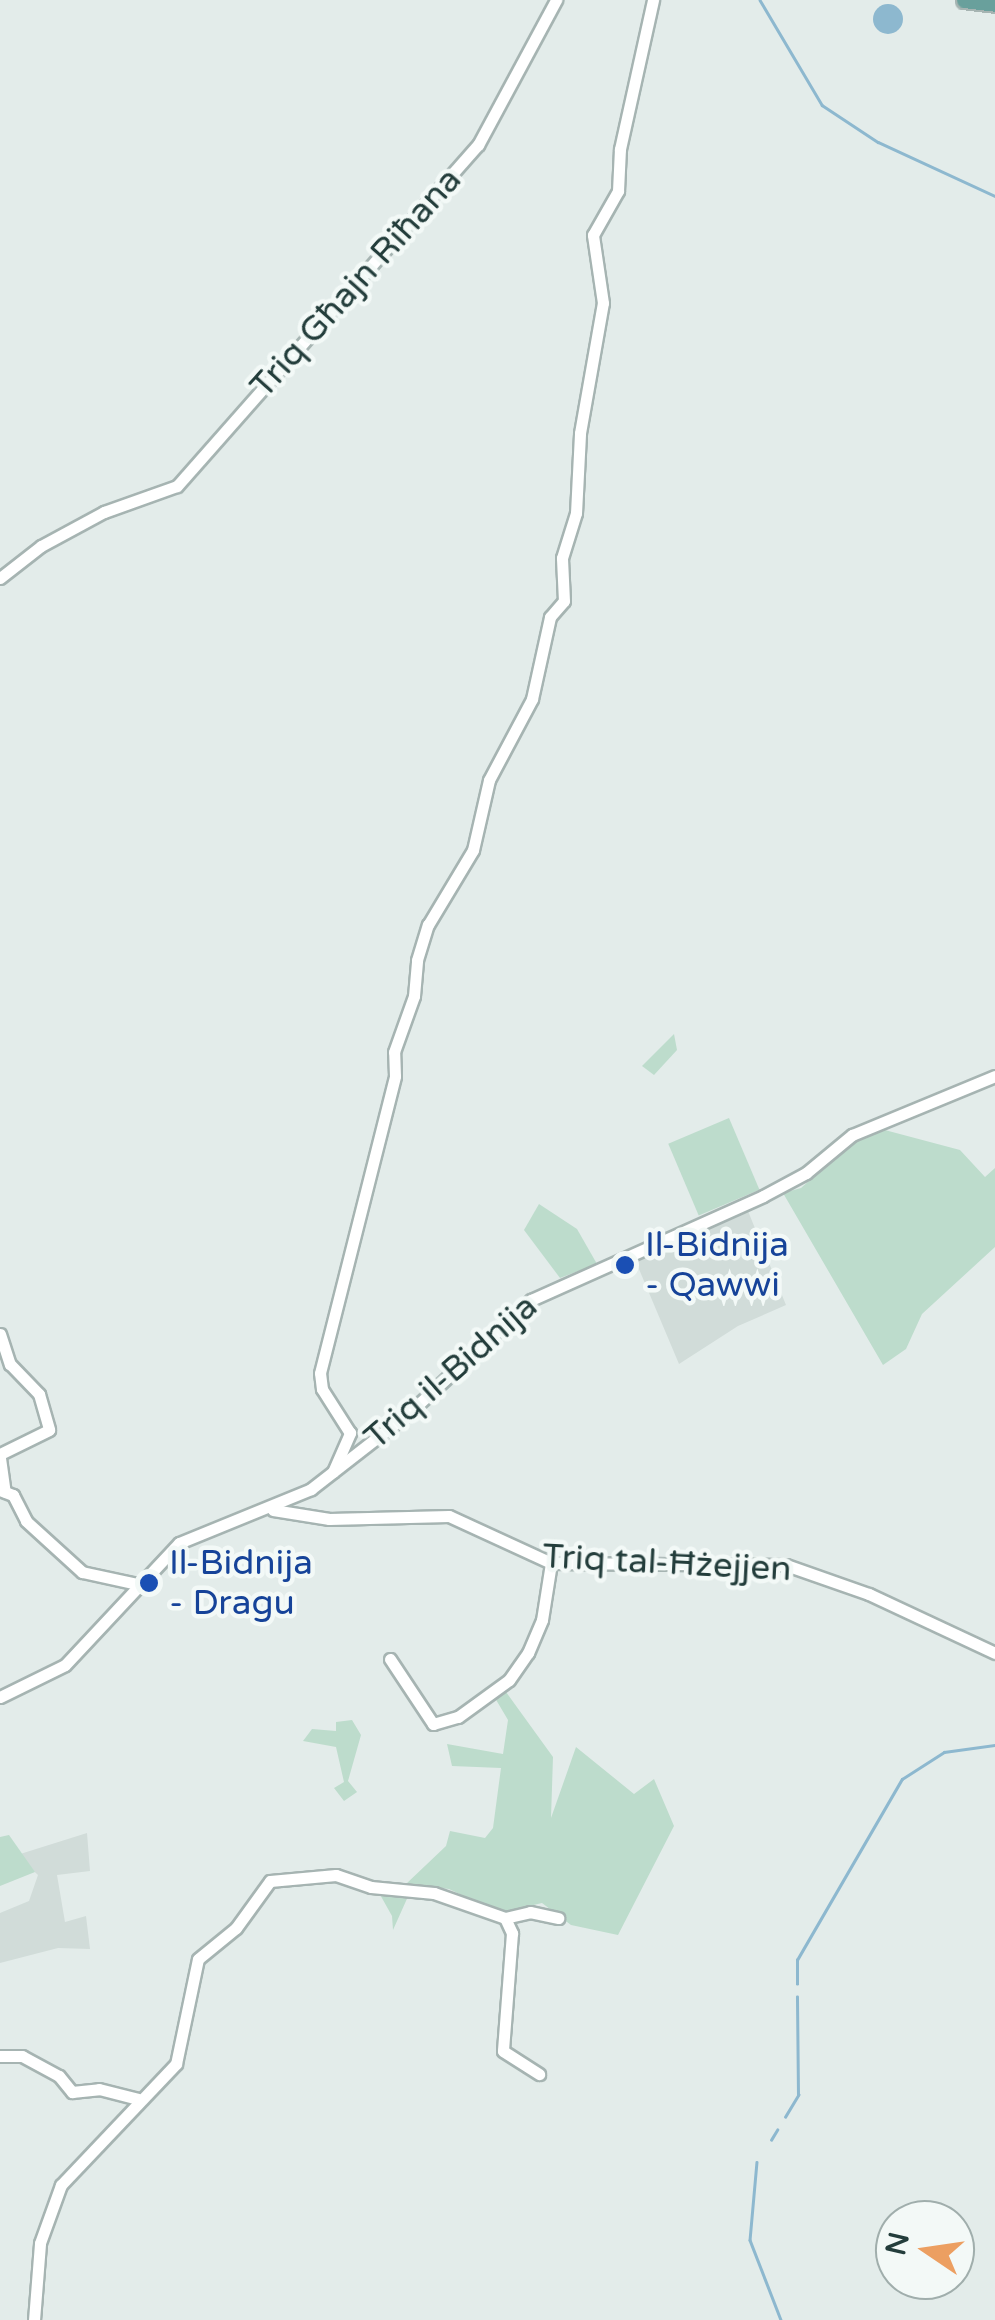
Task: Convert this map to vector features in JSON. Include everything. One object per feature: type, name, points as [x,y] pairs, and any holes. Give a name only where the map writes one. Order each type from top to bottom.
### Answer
[{"type":"main road","points":[[964,0],[995,4]]},
{"type":"street","name":"Triq Għajn Riħana","points":[[0,578],[42,546],[104,512],[177,486],[452,178],[504,105],[556,0]]},
{"type":"street","points":[[334,1472],[350,1432],[322,1389],[320,1373],[395,1076],[394,1052],[414,996],[417,960],[428,926],[473,850],[489,780],[532,699],[550,617],[564,601],[562,558],[576,513],[580,433],[603,303],[591,249],[618,192],[620,149],[654,0]]},
{"type":"street","name":"Triq il-Bidnija","points":[[0,1697],[65,1666],[137,1584],[179,1544],[273,1510],[334,1472],[532,1300],[763,1196],[852,1134],[995,1076]]},
{"type":"street","points":[[0,1334],[10,1364],[39,1394],[49,1430],[0,1456],[2,1491],[26,1520],[82,1572],[137,1584]]},
{"type":"street","name":"Triq tal-Ħżejjen","points":[[273,1510],[329,1519],[449,1516],[551,1563],[786,1564],[869,1594],[995,1653]]},
{"type":"street","points":[[390,1659],[433,1724],[458,1717],[514,1675],[528,1654],[542,1620],[551,1563]]},
{"type":"street","points":[[34,2320],[40,2243],[60,2185],[138,2099],[176,2064],[198,1959],[236,1928],[274,1879],[336,1875],[370,1887],[434,1893],[504,1918],[530,1912],[558,1918]]},
{"type":"street","points":[[504,1918],[512,1933],[502,2052],[539,2074]]},
{"type":"street","points":[[0,2056],[22,2056],[59,2076],[72,2092],[98,2089],[138,2099]]},
{"type":"shaded area","points":[[748,1211],[786,1305],[738,1326],[679,1364],[636,1262]]},
{"type":"shaded area","points":[[87,1833],[90,1871],[57,1875],[65,1922],[86,1916],[90,1949],[58,1948],[0,1963],[0,1913],[29,1901],[38,1875],[17,1855]]},
{"type":"green space","points":[[674,1034],[677,1050],[654,1075],[642,1066]]},
{"type":"green space","points":[[729,1118],[759,1190],[699,1216],[668,1144]]},
{"type":"green space","points":[[881,1129],[960,1150],[985,1177],[995,1168],[995,1247],[922,1314],[906,1349],[883,1365],[783,1193],[801,1188],[847,1147]]},
{"type":"green space","points":[[539,1204],[577,1229],[597,1264],[560,1278],[524,1230]]},
{"type":"green space","points":[[506,1692],[553,1757],[551,1818],[576,1747],[634,1794],[654,1779],[674,1826],[618,1935],[571,1925],[542,1903],[499,1913],[449,1889],[406,1884],[446,1846],[450,1831],[485,1838],[493,1828],[501,1768],[452,1766],[447,1744],[503,1754],[508,1720],[495,1698]]},
{"type":"green space","points":[[352,1720],[361,1735],[348,1781],[357,1792],[344,1801],[334,1788],[344,1782],[336,1747],[303,1741],[312,1729],[336,1731],[336,1722]]},
{"type":"green space","points":[[9,1835],[35,1872],[0,1886],[0,1837]]},
{"type":"green space","points":[[378,1891],[410,1892],[393,1930],[392,1916]]},
{"type":"water","points":[[888,4],[899,8],[903,19],[899,30],[888,34],[877,30],[873,19],[877,8]]},
{"type":"waterway","points":[[760,0],[822,105],[878,142],[995,196]]},
{"type":"waterway","points":[[797,1984],[797,1960],[902,1779],[944,1752],[995,1745]]},
{"type":"waterway","points":[[785,2117],[798,2095],[797,1997]]},
{"type":"waterway","points":[[771,2140],[777,2130]]},
{"type":"waterway","points":[[757,2162],[750,2240],[781,2320]]},
{"type":"place","name":"Il-Bidnija - Qawwi","points":[[625,1265]]},
{"type":"place","name":"Il-Bidnija - Dragu","points":[[149,1583]]}]
